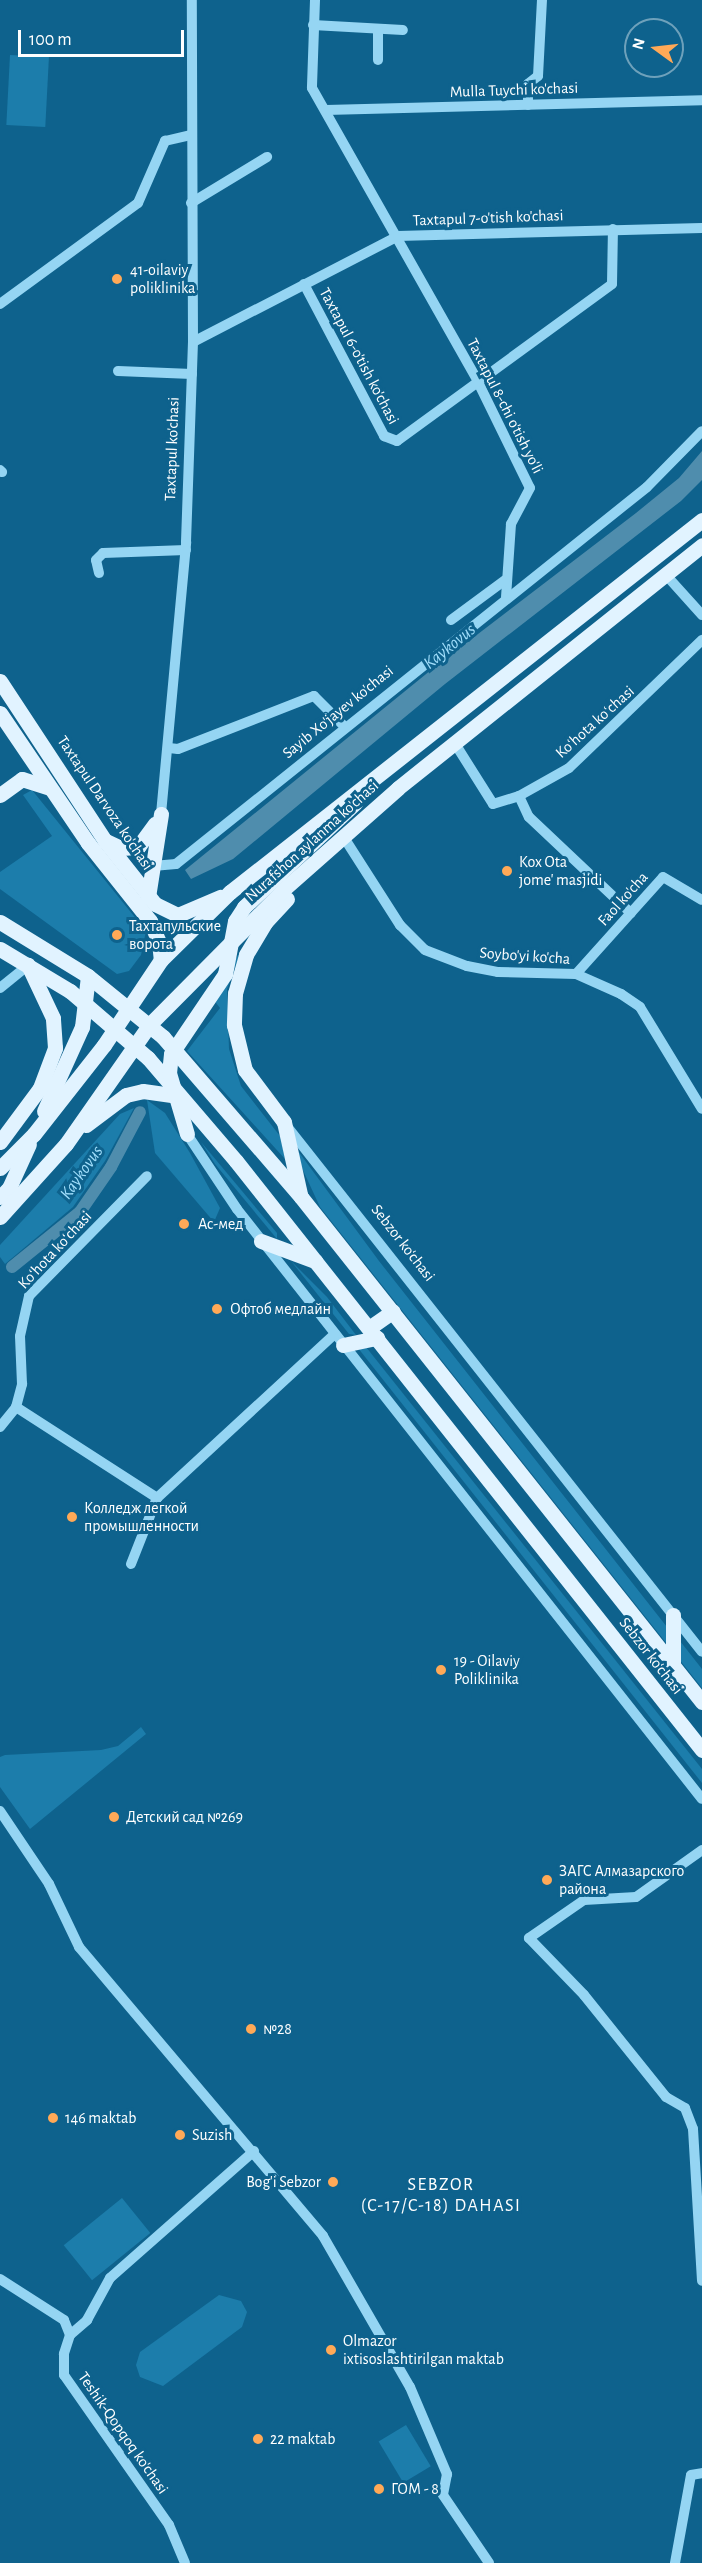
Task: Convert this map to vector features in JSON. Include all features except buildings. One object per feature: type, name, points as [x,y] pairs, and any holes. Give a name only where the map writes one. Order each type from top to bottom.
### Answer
[{"type":"main road","name":"Nurafshon aylanma ko'chasi","points":[[0,1168],[34,1134],[116,1027],[161,960],[230,892],[702,520]]},
{"type":"main road","name":"Nurafshon aylanma ko'chasi","points":[[0,1217],[66,1144],[150,1024],[229,942],[343,836],[454,742],[702,546]]},
{"type":"main road","name":"Taxtapul Darvoza ko'chasi","points":[[0,681],[105,841],[148,897],[160,908],[178,915],[230,892]]},
{"type":"main road","name":"Taxtapul Darvoza ko'chasi","points":[[0,713],[52,790],[150,921],[159,942],[161,960]]},
{"type":"main road","points":[[18,772],[26,751]]},
{"type":"main road","points":[[187,1134],[169,1073],[173,1048],[225,974],[229,942],[244,907],[405,755]]},
{"type":"main road","points":[[0,785],[18,772],[38,770],[64,778]]},
{"type":"main road","points":[[0,795],[22,779],[38,781],[52,790]]},
{"type":"main road","points":[[105,841],[121,848],[138,847],[147,840],[161,814]]},
{"type":"main road","name":"Taxtapul ko'chasi","points":[[148,897],[161,814]]},
{"type":"main road","name":"Sebzor ko‘chasi","points":[[284,1122],[251,1081],[241,1058],[233,1018],[237,981],[246,955],[266,923],[343,836]]},
{"type":"main road","name":"Sebzor ko‘chasi","points":[[0,922],[88,976],[129,1006],[173,1048],[301,1197],[702,1702]]},
{"type":"main road","name":"Sebzor ko‘chasi","points":[[0,949],[87,1004],[135,1044],[177,1096],[236,1161],[702,1750]]},
{"type":"main road","points":[[0,1142],[40,1088],[55,1048],[53,1018],[28,965]]},
{"type":"main road","points":[[0,1197],[9,1188],[82,1027],[87,1004],[88,976]]},
{"type":"main road","points":[[66,1144],[116,1099],[142,1091],[177,1096]]},
{"type":"main road","points":[[157,1093],[187,1134]]},
{"type":"main road","points":[[284,1122],[301,1197]]},
{"type":"main road","points":[[261,1241],[315,1262]]},
{"type":"main road","points":[[339,1340],[373,1333],[393,1311]]},
{"type":"main road","points":[[673,1615],[673,1664]]},
{"type":"street","name":"Taxtapul ko'chasi","points":[[161,814],[186,550],[193,342],[190,135],[192,0]]},
{"type":"street","name":"Taxtapul 8-chi o'tish yo'li","points":[[315,0],[310,81],[399,236],[477,380],[530,488],[511,524],[504,580],[506,597]]},
{"type":"street","points":[[528,105],[528,84],[538,76],[542,0]]},
{"type":"street","points":[[314,26],[403,30]]},
{"type":"street","points":[[378,29],[378,60]]},
{"type":"street","name":"Mulla Tuychi ko'chasi","points":[[326,110],[702,100]]},
{"type":"street","points":[[0,304],[138,203],[165,141],[190,135]]},
{"type":"street","points":[[191,203],[267,157]]},
{"type":"street","name":"Taxtapul 7-o'tish ko'chasi","points":[[193,342],[399,236],[702,228]]},
{"type":"street","points":[[477,380],[612,284],[613,229]]},
{"type":"street","name":"Taxtapul 6-o'tish ko'chasi","points":[[304,284],[388,441],[396,441],[477,380]]},
{"type":"street","points":[[118,371],[192,374]]},
{"type":"street","name":"Sayib Xo'jayev ko'chasi","points":[[153,866],[176,864],[344,726],[647,487],[702,431]]},
{"type":"street","points":[[99,573],[96,560],[103,553],[186,550]]},
{"type":"street","points":[[666,574],[702,615]]},
{"type":"street","points":[[450,620],[504,580]]},
{"type":"street","name":"Koʻhota koʻchasi","points":[[454,742],[493,804],[519,796],[569,768],[702,640]]},
{"type":"street","points":[[169,748],[178,749],[314,696],[344,726]]},
{"type":"street","points":[[519,796],[529,817],[631,913]]},
{"type":"street","name":"Soybo'yi ko'cha","points":[[343,836],[400,925],[425,950],[467,966],[498,972],[576,974],[621,994],[640,1007],[702,1108]]},
{"type":"street","name":"Faol ko'cha","points":[[576,974],[663,877],[702,900]]},
{"type":"street","points":[[0,988],[28,965]]},
{"type":"street","name":"Sebzor ko‘chasi","points":[[284,1122],[702,1652]]},
{"type":"street","points":[[187,1134],[261,1241],[702,1799]]},
{"type":"street","name":"Koʻhota koʻchasi","points":[[0,1426],[16,1407],[22,1384],[21,1332],[29,1296],[147,1176]]},
{"type":"street","points":[[131,1564],[157,1498],[339,1340]]},
{"type":"street","points":[[16,1407],[157,1498]]},
{"type":"street","points":[[0,1811],[49,1884],[79,1947],[254,2151],[322,2236],[388,2345],[447,2474],[443,2495],[489,2563]]},
{"type":"street","points":[[702,1850],[636,1897],[584,1900],[529,1938],[584,1995],[666,2097],[685,2108],[693,2129],[702,2281]]},
{"type":"street","points":[[0,2279],[64,2320],[70,2335],[87,2320],[110,2278],[254,2151]]},
{"type":"street","name":"Teshik-Qopqoq ko'chasi","points":[[70,2335],[64,2354],[64,2375],[169,2525],[185,2563]]},
{"type":"street","points":[[675,2563],[691,2475],[702,2473]]},
{"type":"shaded area","points":[[10,55],[49,57],[45,127],[6,125]]},
{"type":"shaded area","points":[[702,451],[702,480],[681,501],[445,684],[233,859],[191,879],[185,870],[431,670],[636,513],[679,478]]},
{"type":"shaded area","points":[[32,790],[146,931],[141,955],[129,971],[117,974],[0,889],[0,872],[52,836],[23,795]]},
{"type":"shaded area","points":[[242,948],[227,989],[229,1049],[241,1086],[280,1136],[285,1159],[187,1051],[220,1008],[213,999]]},
{"type":"shaded area","points":[[147,1100],[165,1113],[190,1153],[220,1208],[214,1222],[155,1153]]},
{"type":"shaded area","points":[[134,1108],[105,1161],[73,1207],[5,1264],[0,1257],[0,1245],[120,1114]]},
{"type":"shaded area","points":[[201,1142],[277,1233],[277,1239],[215,1164]]},
{"type":"shaded area","points":[[298,1151],[379,1261],[667,1627],[667,1644],[320,1207],[295,1153]]},
{"type":"shaded area","points":[[291,1261],[327,1297],[356,1335],[349,1334]]},
{"type":"shaded area","points":[[366,1347],[702,1769],[702,1783],[358,1348]]},
{"type":"shaded area","points":[[680,1641],[702,1669],[702,1688],[679,1659]]},
{"type":"shaded area","points":[[141,1727],[146,1734],[30,1829],[0,1787],[0,1757],[101,1750],[118,1746]]},
{"type":"shaded area","points":[[122,2198],[150,2233],[92,2280],[64,2245]]},
{"type":"shaded area","points":[[219,2295],[241,2301],[247,2312],[242,2327],[163,2386],[140,2377],[136,2365],[140,2352]]},
{"type":"shaded area","points":[[406,2425],[431,2466],[403,2483],[379,2441]]},
{"type":"waterway","name":"Kaykovus","points":[[12,1267],[80,1212],[111,1167],[140,1112]]},
{"type":"place","name":"41-oilaviy poliklinika","points":[[117,279]]},
{"type":"place","name":"Kox Ota jome' masjidi","points":[[507,871]]},
{"type":"place","name":"Тахтапульские ворота","points":[[117,935]]},
{"type":"place","name":"Ас-мед","points":[[184,1224]]},
{"type":"place","name":"Офтоб медлайн","points":[[217,1309]]},
{"type":"place","name":"Колледж легкой промышленности","points":[[72,1517]]},
{"type":"place","name":"19 - Oilaviy Poliklinika","points":[[441,1670]]},
{"type":"place","name":"Детский сад №269","points":[[114,1817]]},
{"type":"place","name":"ЗАГС Алмазарского района","points":[[547,1880]]},
{"type":"place","name":"№28","points":[[251,2029]]},
{"type":"place","name":"146 maktab","points":[[53,2118]]},
{"type":"place","name":"Suzish","points":[[180,2135]]},
{"type":"place","name":"Bog'i Sebzor","points":[[333,2182]]},
{"type":"place","name":"Olmazor ixtisoslashtirilgan maktab","points":[[331,2350]]},
{"type":"place","name":"22 maktab","points":[[258,2439]]},
{"type":"place","name":"ГОМ - 8","points":[[379,2489]]},
{"type":"district","name":"SEBZOR (C-17/C-18) DAHASI","points":[[441,2196]]}]
